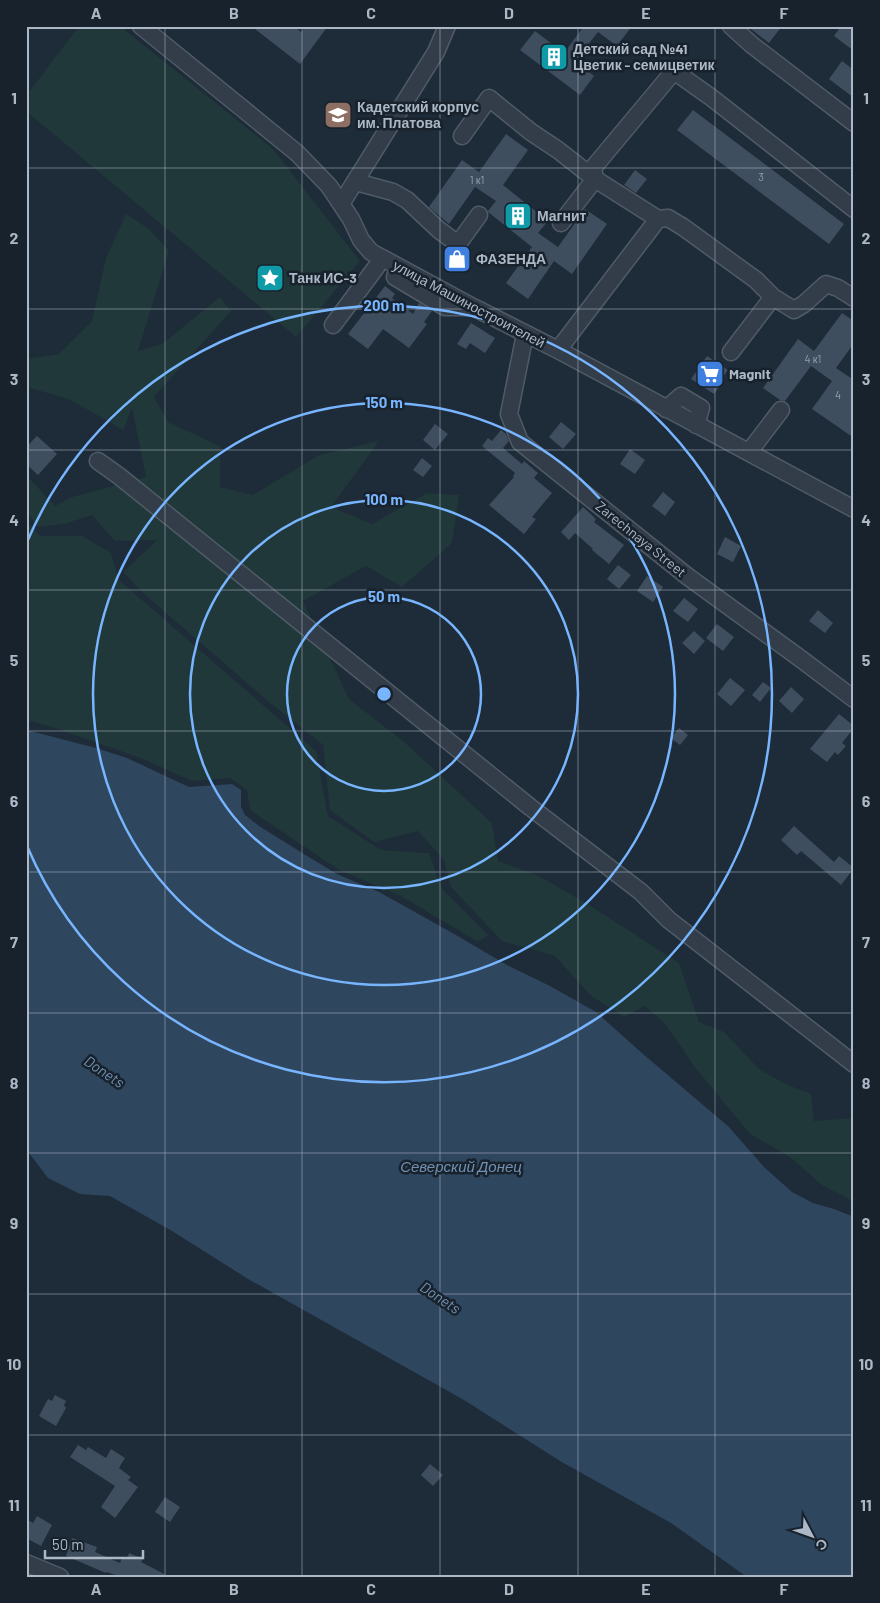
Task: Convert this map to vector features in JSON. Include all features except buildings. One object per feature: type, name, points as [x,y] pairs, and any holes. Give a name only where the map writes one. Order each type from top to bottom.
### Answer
[{"type":"street","name":"улица Машиностроителей","points":[[141,26],[297,153],[329,186],[374,259],[558,350],[854,509]]},
{"type":"street","points":[[341,204],[436,52],[446,26]]},
{"type":"street","points":[[731,26],[752,45],[854,123]]},
{"type":"street","points":[[561,223],[595,179],[593,168],[674,71],[712,98],[854,210]]},
{"type":"street","points":[[462,136],[489,98],[530,132],[558,150],[595,179],[658,219],[668,218],[683,227],[794,310],[804,304],[826,284],[838,288],[854,298]]},
{"type":"street","points":[[356,182],[392,192],[407,200],[439,230],[458,244],[479,214]]},
{"type":"street","points":[[558,350],[658,219]]},
{"type":"street","points":[[333,326],[374,259]]},
{"type":"street","points":[[731,352],[773,296]]},
{"type":"street","name":"Zarechnaya Street","points":[[525,334],[509,414],[520,442],[687,576],[854,699]]},
{"type":"street","points":[[749,452],[781,410]]},
{"type":"street","points":[[98,461],[530,807],[641,892],[670,920],[854,1064]]},
{"type":"street","points":[[26,1563],[60,1577]]},
{"type":"green space","points":[[79,26],[120,26],[273,149],[360,261],[296,337],[26,111],[26,96]]},
{"type":"green space","points":[[126,214],[149,229],[169,251],[138,351],[162,344],[220,297],[231,311],[154,397],[168,422],[220,446],[220,487],[253,495],[319,455],[379,441],[331,507],[372,524],[427,493],[459,495],[452,543],[402,587],[366,566],[303,601],[349,699],[403,741],[492,823],[498,861],[537,875],[586,903],[679,963],[699,1022],[724,1032],[760,1070],[788,1085],[811,1094],[814,1121],[854,1118],[854,1202],[822,1185],[791,1158],[749,1133],[694,1066],[666,1025],[645,1006],[624,1017],[590,995],[555,956],[502,941],[451,887],[444,860],[418,831],[374,842],[330,810],[323,745],[269,702],[144,594],[123,572],[157,540],[115,541],[92,515],[64,524],[37,527],[26,510],[26,477],[55,506],[72,497],[146,477],[132,408],[123,430],[69,399],[26,387],[26,359],[59,354],[92,321],[106,258]]},
{"type":"green space","points":[[26,521],[40,536],[82,536],[111,553],[119,580],[316,751],[328,816],[381,850],[429,853],[442,889],[488,935],[478,942],[401,896],[339,870],[250,810],[247,790],[230,778],[192,781],[143,759],[49,726],[26,720]]},
{"type":"water","name":"Северский Донец","points":[[26,730],[127,758],[189,787],[232,784],[241,790],[241,807],[245,815],[259,826],[337,874],[379,892],[507,965],[550,986],[596,1012],[729,1127],[764,1167],[792,1192],[813,1203],[854,1217],[854,1577],[747,1577],[671,1523],[560,1461],[464,1400],[248,1279],[172,1231],[110,1196],[80,1194],[48,1178],[26,1149]]},
{"type":"place","name":"Детский сад №41 Цветик - семицветик","points":[[554,57]]},
{"type":"place","name":"Кадетский корпус им. Платова","points":[[338,115]]},
{"type":"place","name":"Магнит","points":[[518,216]]},
{"type":"place","name":"ФАЗЕНДА","points":[[457,259]]},
{"type":"place","name":"Танк ИС-3","points":[[270,278]]},
{"type":"place","name":"Magnit","points":[[710,374]]},
{"type":"water label","name":"Donets","points":[[104,1072]]},
{"type":"water label","name":"Donets","points":[[440,1298]]}]
